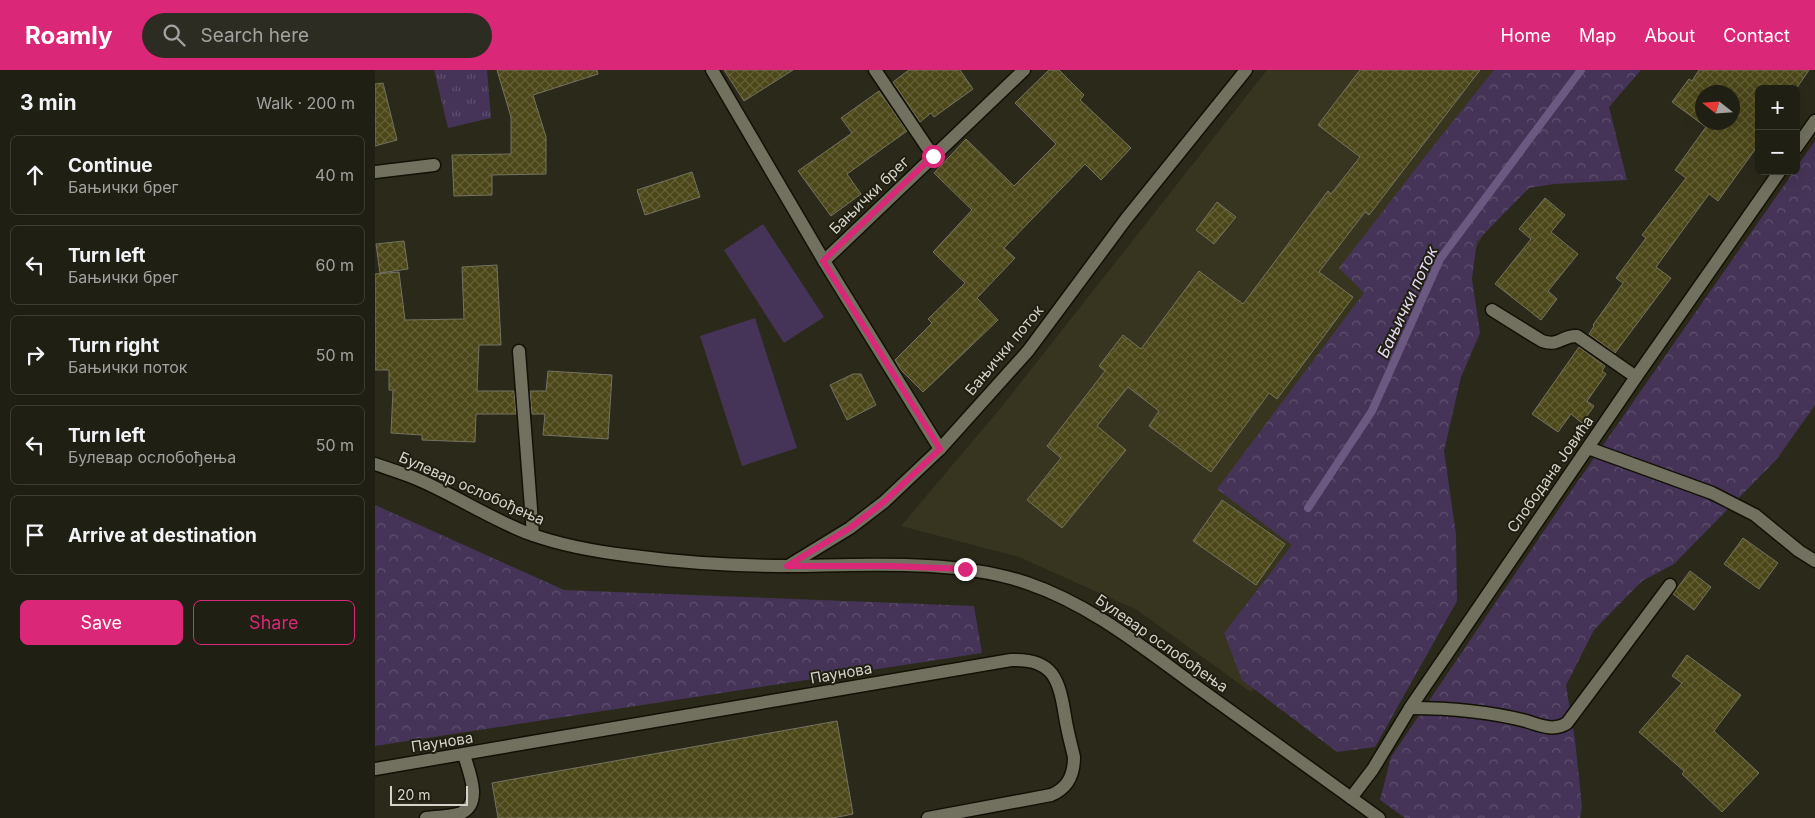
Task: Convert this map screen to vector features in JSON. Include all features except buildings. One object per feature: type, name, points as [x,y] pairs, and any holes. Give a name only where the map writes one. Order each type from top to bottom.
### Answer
[{"type":"street","name":"Бањички брег","points":[[712,70],[823,261],[940,449]]},
{"type":"street","points":[[875,70],[933,156]]},
{"type":"street","name":"Бањички брег","points":[[823,261],[1024,70]]},
{"type":"street","name":"Бањички поток","points":[[787,566],[850,528],[884,502],[940,449],[1028,351],[1126,219],[1246,70]]},
{"type":"street","points":[[1800,142],[1815,121]]},
{"type":"street","points":[[375,172],[434,165]]},
{"type":"street","name":"Слободана Јовића","points":[[1351,798],[1373,769],[1410,708],[1777,175]]},
{"type":"street","points":[[1493,310],[1549,344],[1558,343],[1570,336],[1577,336],[1636,378]]},
{"type":"street","points":[[519,351],[533,535]]},
{"type":"street","points":[[1588,448],[1712,492],[1755,515],[1799,551],[1815,561]]},
{"type":"street","name":"Булевар ослобођења","points":[[375,464],[417,479],[475,509],[533,535],[593,550],[691,562],[787,566],[959,568],[998,574],[1054,593],[1084,608],[1131,639],[1379,818]]},
{"type":"street","points":[[1410,708],[1463,709],[1494,714],[1545,727],[1561,727],[1567,723],[1670,585]]},
{"type":"street","name":"Паунова","points":[[375,769],[1011,660],[1033,662],[1045,667],[1060,688],[1074,758],[1074,769],[1068,782],[1061,791],[1051,795],[928,818]]},
{"type":"street","points":[[426,818],[461,813],[471,805],[473,795],[464,755]]},
{"type":"shaded area","points":[[1267,70],[1583,70],[1462,271],[1286,604],[1252,693],[1137,610],[1019,557],[901,526],[1003,405]]},
{"type":"green space","points":[[434,70],[487,70],[491,118],[448,128]]},
{"type":"green space","points":[[1494,70],[1641,70],[1609,107],[1627,180],[1554,184],[1529,188],[1477,241],[1472,279],[1480,333],[1461,377],[1444,451],[1456,534],[1457,601],[1375,747],[1337,752],[1242,680],[1224,633],[1292,545],[1217,489],[1364,293],[1339,268]]},
{"type":"green space","points":[[1815,141],[1815,405],[1777,459],[1674,564],[1642,581],[1594,630],[1566,685],[1575,740],[1582,806],[1580,818],[1405,818],[1380,800],[1391,757],[1569,494],[1791,175],[1800,175],[1800,162]]},
{"type":"green space","points":[[763,224],[824,317],[784,343],[724,250]]},
{"type":"green space","points":[[755,318],[797,448],[742,466],[700,336]]},
{"type":"green space","points":[[375,505],[564,590],[974,606],[982,653],[375,746]]},
{"type":"waterway","name":"Бањички поток","points":[[1308,508],[1372,411],[1440,259],[1581,70]]},
{"type":"route","points":[[933,156],[823,261],[940,449],[884,502],[850,528],[787,566],[835,565],[952,567],[965,569]]}]
